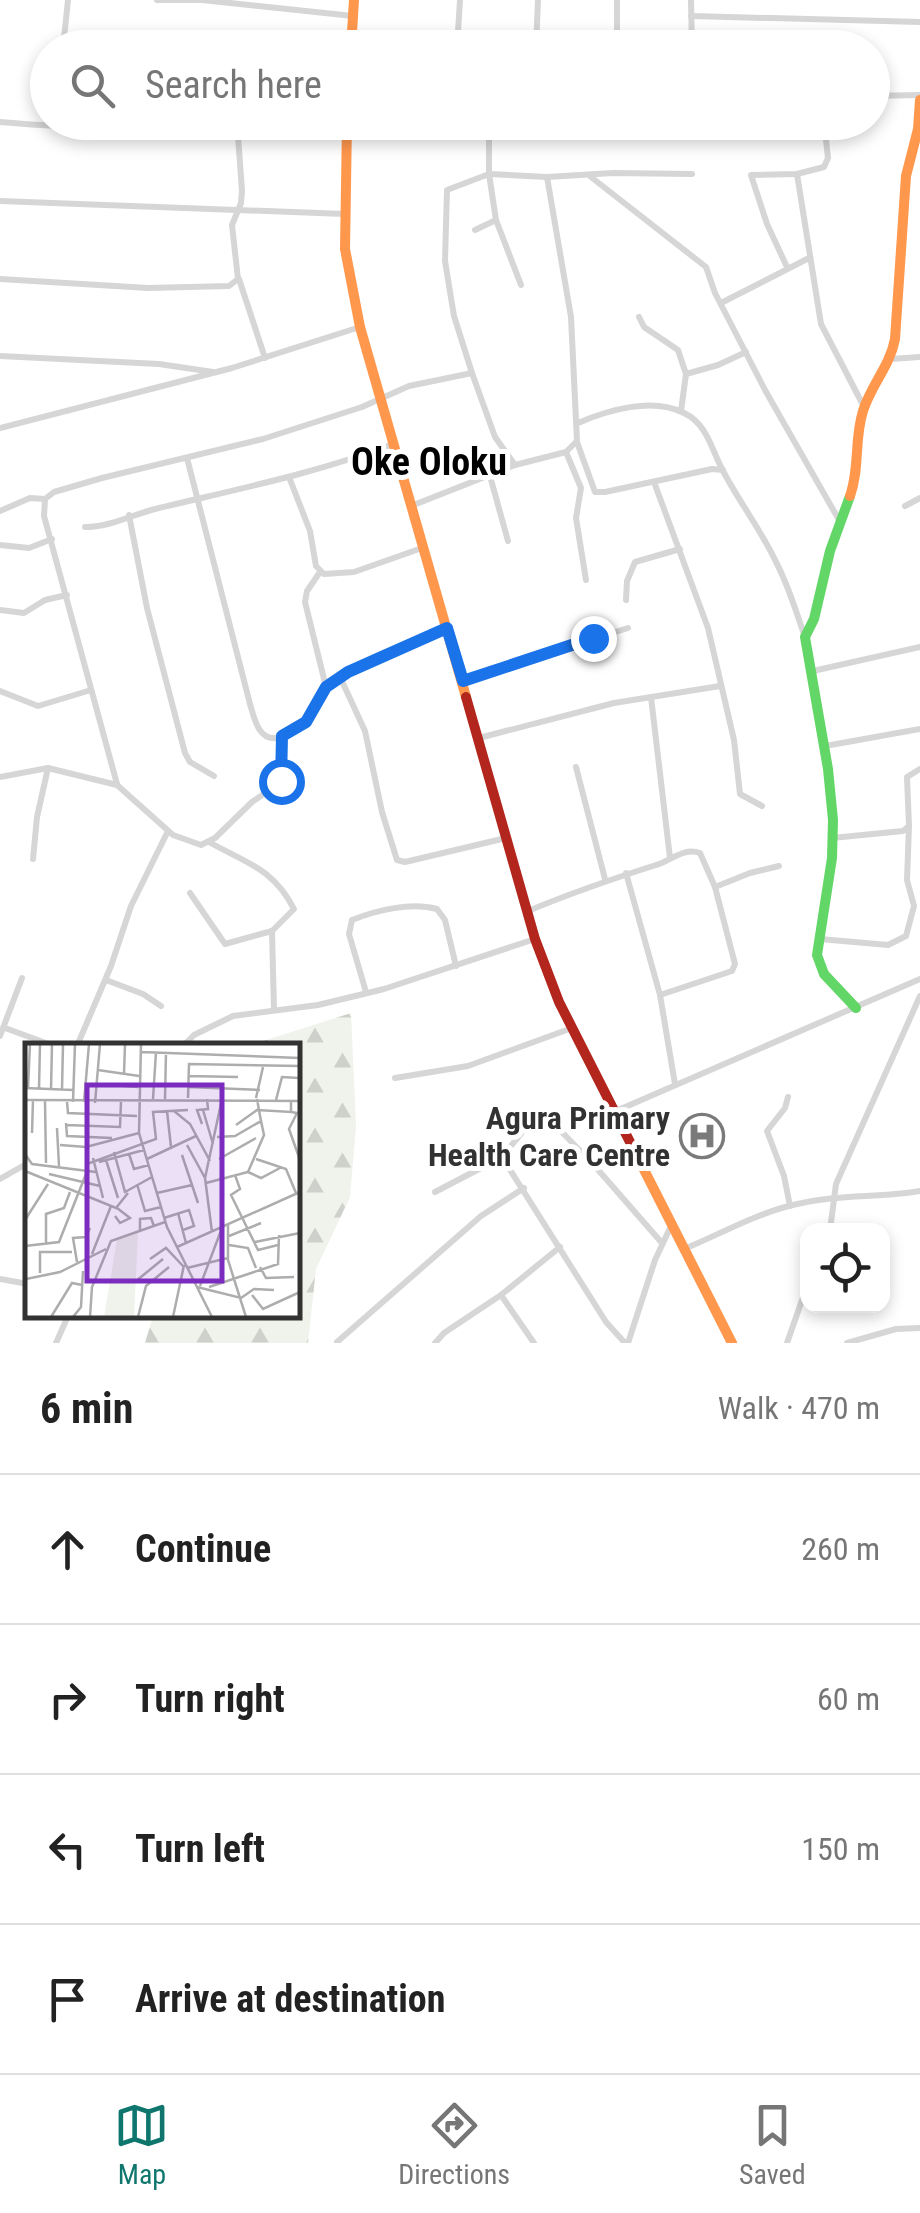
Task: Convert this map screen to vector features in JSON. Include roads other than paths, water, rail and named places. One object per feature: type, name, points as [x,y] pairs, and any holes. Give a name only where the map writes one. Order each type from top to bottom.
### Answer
[{"type":"street","points":[[65,30],[68,0]]},
{"type":"street","points":[[157,0],[202,0],[353,16]]},
{"type":"street","points":[[352,30],[354,0]]},
{"type":"street","points":[[458,30],[460,0]]},
{"type":"street","points":[[537,30],[538,0]]},
{"type":"street","points":[[616,0],[617,30]]},
{"type":"street","points":[[691,0],[692,30]]},
{"type":"street","points":[[692,16],[920,22]]},
{"type":"street","points":[[805,636],[814,619],[839,520],[856,478],[855,442],[864,407],[891,359],[897,325],[898,262],[908,159],[918,128],[920,97],[890,96]]},
{"type":"street","points":[[0,122],[30,123]]},
{"type":"street","points":[[238,140],[242,191],[232,225],[238,278],[264,358]]},
{"type":"street","points":[[347,140],[349,280],[360,327],[536,939],[572,1028],[732,1343]]},
{"type":"street","points":[[489,140],[488,174],[496,220],[521,285]]},
{"type":"street","points":[[787,266],[766,224],[751,175],[796,174],[826,164],[825,140]]},
{"type":"street","points":[[515,465],[495,437],[454,316],[445,261],[444,197],[452,187],[488,174],[692,174]]},
{"type":"street","points":[[796,174],[821,324],[864,407]]},
{"type":"street","points":[[547,177],[571,317],[577,441],[594,492],[722,470]]},
{"type":"street","points":[[590,177],[706,267],[746,352],[839,520]]},
{"type":"street","points":[[0,200],[345,214]]},
{"type":"street","points":[[475,230],[496,220]]},
{"type":"street","points":[[721,303],[809,258]]},
{"type":"street","points":[[0,279],[222,288],[238,278]]},
{"type":"street","points":[[639,316],[644,327],[678,350],[686,374],[681,411]]},
{"type":"street","points":[[0,428],[214,373],[360,327]]},
{"type":"street","points":[[686,374],[746,352]]},
{"type":"street","points":[[0,356],[144,363],[214,373]]},
{"type":"street","points":[[891,359],[920,357]]},
{"type":"street","points":[[117,785],[43,508],[45,499],[54,492],[310,425],[381,396],[435,380],[472,374]]},
{"type":"street","points":[[578,423],[639,407],[681,411],[703,429],[722,470],[777,562],[805,636],[824,746],[832,838],[824,918],[818,939],[819,966],[856,1008]]},
{"type":"street","points":[[411,506],[515,465],[566,452],[577,441]]},
{"type":"street","points":[[84,527],[106,527],[128,515],[289,476],[393,444]]},
{"type":"street","points":[[566,452],[581,488],[576,518],[586,580]]},
{"type":"street","points":[[187,458],[257,726],[269,736],[282,736],[306,722],[326,687],[340,678],[409,642],[447,628]]},
{"type":"street","points":[[289,476],[310,531],[320,572],[327,576],[354,572],[422,548]]},
{"type":"street","points":[[490,476],[508,541]]},
{"type":"street","points":[[654,482],[708,628],[734,740],[740,794],[762,806]]},
{"type":"street","points":[[0,511],[30,498],[45,499]]},
{"type":"street","points":[[906,506],[920,498]]},
{"type":"street","points":[[128,515],[147,608],[185,753],[190,762],[214,776]]},
{"type":"street","points":[[0,545],[29,548],[52,539]]},
{"type":"street","points":[[626,600],[626,581],[635,562],[680,549]]},
{"type":"street","points":[[320,572],[306,591],[305,602],[326,687]]},
{"type":"street","points":[[0,610],[24,613],[44,600],[67,595]]},
{"type":"street","points":[[463,681],[628,628]]},
{"type":"street","points":[[813,671],[920,647]]},
{"type":"street","points":[[340,678],[365,731],[382,812],[397,860],[405,862],[466,850],[506,838]]},
{"type":"street","points":[[479,738],[582,710],[720,686]]},
{"type":"street","points":[[0,691],[38,706],[90,690]]},
{"type":"street","points":[[651,697],[670,858]]},
{"type":"street","points":[[824,746],[920,729]]},
{"type":"street","points":[[0,777],[48,768],[117,785],[168,831],[200,845],[209,842],[252,802],[280,783],[282,736]]},
{"type":"street","points":[[576,766],[605,879]]},
{"type":"street","points":[[33,859],[48,768]]},
{"type":"street","points":[[818,939],[888,945],[906,936],[914,906],[908,880],[906,778],[920,769]]},
{"type":"street","points":[[832,838],[903,831],[909,826]]},
{"type":"street","points":[[78,1043],[106,980],[131,906],[168,831]]},
{"type":"street","points":[[190,893],[223,943],[272,931],[294,909],[261,868],[209,842]]},
{"type":"street","points":[[528,910],[605,879],[694,850],[700,853],[715,887],[734,954],[732,971],[660,995]]},
{"type":"street","points":[[715,887],[750,872],[780,866]]},
{"type":"street","points":[[626,873],[660,995],[675,1084]]},
{"type":"street","points":[[366,992],[350,934],[352,920],[364,915],[414,906],[436,909],[445,920],[456,966]]},
{"type":"street","points":[[272,931],[274,1010]]},
{"type":"street","points":[[187,1043],[233,1016],[318,1005],[536,939]]},
{"type":"street","points":[[22,978],[2,1032],[43,1043]]},
{"type":"street","points":[[106,980],[144,994],[161,1006]]},
{"type":"street","points":[[616,1111],[920,980]]},
{"type":"street","points":[[831,1223],[836,1184],[920,996]]},
{"type":"street","points":[[395,1078],[468,1066],[572,1028]]},
{"type":"street","points":[[788,1096],[785,1108],[767,1131],[784,1176],[790,1206]]},
{"type":"street","points":[[435,1192],[502,1157],[532,1120],[542,1118],[592,1164],[662,1243]]},
{"type":"street","points":[[502,1157],[606,1322],[626,1343],[671,1226]]},
{"type":"street","points":[[0,1179],[25,1166]]},
{"type":"street","points":[[337,1342],[481,1216],[524,1188]]},
{"type":"street","points":[[684,1249],[744,1225],[763,1213],[790,1206],[920,1191]]},
{"type":"street","points":[[435,1343],[560,1247]]},
{"type":"street","points":[[0,1279],[25,1283]]},
{"type":"street","points":[[501,1295],[534,1343]]},
{"type":"street","points":[[787,1343],[800,1306]]},
{"type":"street","points":[[56,1343],[67,1318]]},
{"type":"street","points":[[846,1343],[896,1329],[920,1328]]},
{"type":"place","name":"Agura Primary Health Care Centre","points":[[702,1136]]},
{"type":"district","name":"Oke Oloku","points":[[429,462]]}]
